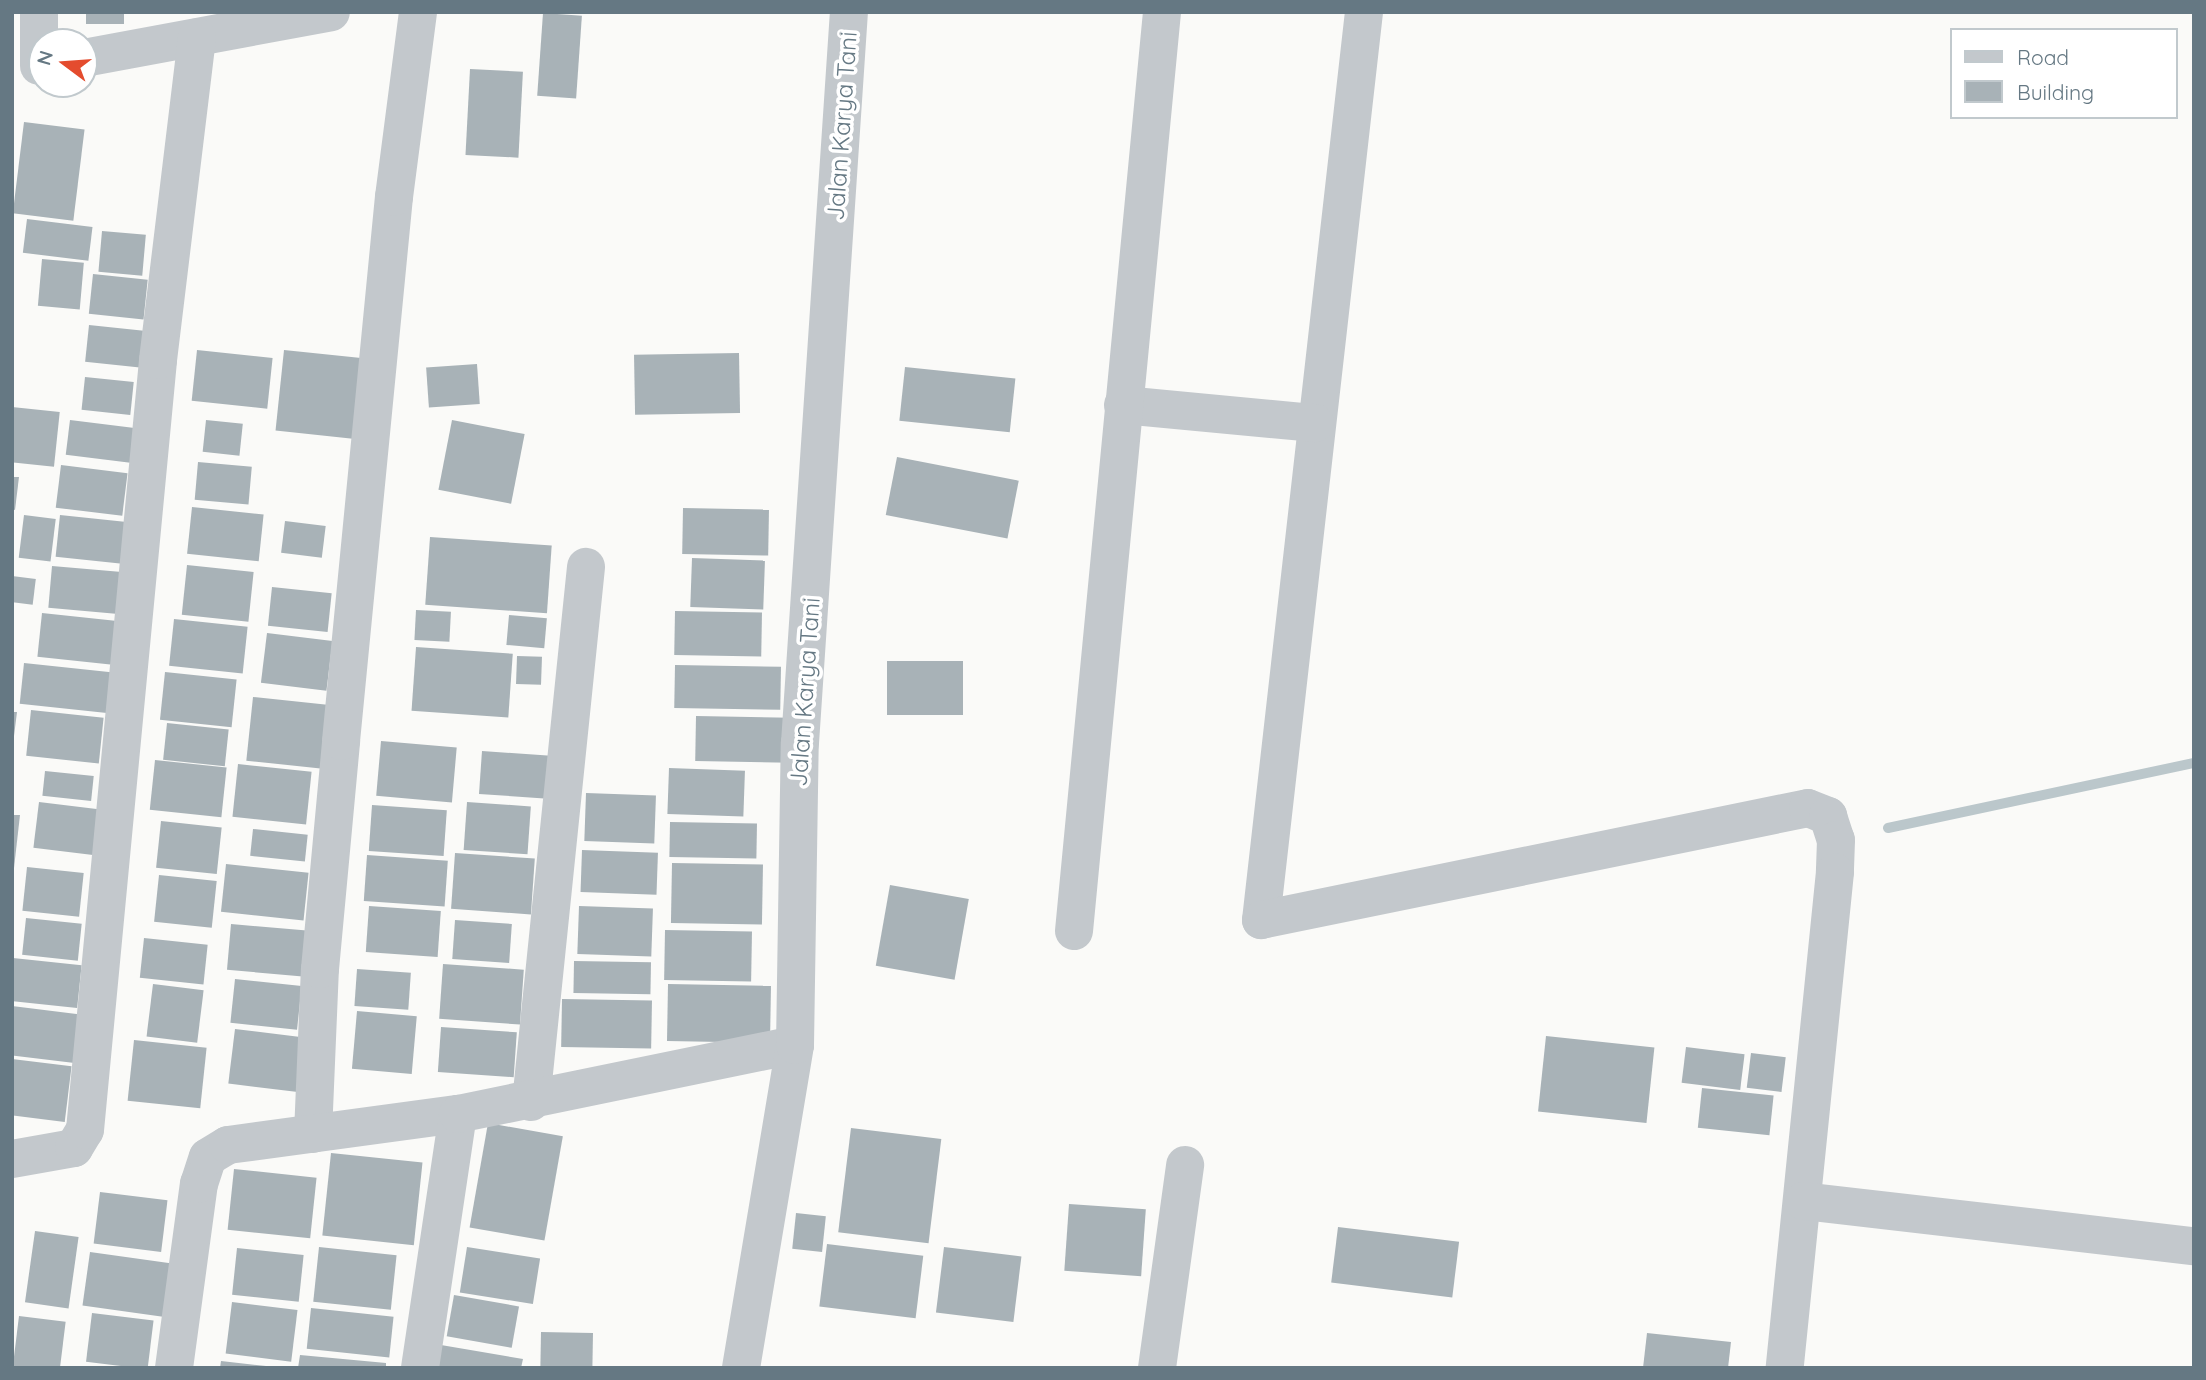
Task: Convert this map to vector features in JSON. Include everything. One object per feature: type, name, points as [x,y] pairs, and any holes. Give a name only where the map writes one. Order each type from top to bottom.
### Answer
[{"type":"street","points":[[98,55],[285,17],[331,12]]},
{"type":"street","points":[[313,1133],[320,968],[341,741],[393,211],[418,12]]},
{"type":"street","name":"Jalan Karya Tani","points":[[741,1368],[795,1045],[800,743],[849,12]]},
{"type":"street","points":[[1074,931],[1161,12]]},
{"type":"street","points":[[1364,12],[1315,423],[1261,920],[1797,810],[1822,811],[1833,826],[1835,872],[1785,1368]]},
{"type":"street","points":[[12,1159],[74,1148],[85,1130],[158,360],[197,37]]},
{"type":"street","points":[[1123,405],[1315,423]]},
{"type":"street","points":[[531,1102],[586,567]]},
{"type":"street","points":[[174,1368],[199,1184],[208,1157],[228,1145],[531,1102],[795,1045]]},
{"type":"street","points":[[420,1368],[458,1114]]},
{"type":"street","points":[[1157,1368],[1185,1165]]},
{"type":"street","points":[[1803,1201],[2194,1246]]},
{"type":"building","points":[[86,12],[124,12],[124,24],[86,24]]},
{"type":"building","points":[[543,13],[582,16],[576,99],[537,96]]},
{"type":"building","points":[[470,69],[523,72],[518,158],[465,155]]},
{"type":"building","points":[[24,122],[85,129],[73,221],[13,213]]},
{"type":"building","points":[[27,219],[93,227],[88,261],[23,253]]},
{"type":"building","points":[[102,231],[146,235],[142,276],[98,272]]},
{"type":"building","points":[[42,259],[84,263],[80,309],[38,306]]},
{"type":"building","points":[[93,274],[148,280],[144,320],[89,314]]},
{"type":"building","points":[[89,325],[144,331],[140,368],[85,362]]},
{"type":"building","points":[[197,350],[273,358],[267,409],[192,401]]},
{"type":"building","points":[[284,350],[364,358],[355,439],[276,431]]},
{"type":"building","points":[[739,353],[740,413],[635,415],[634,355]]},
{"type":"building","points":[[477,364],[480,404],[429,407],[426,368]]},
{"type":"building","points":[[905,367],[1015,379],[1010,432],[899,421]]},
{"type":"building","points":[[85,377],[134,382],[130,415],[82,410]]},
{"type":"building","points":[[12,407],[60,412],[54,467],[12,462]]},
{"type":"building","points":[[70,420],[135,428],[130,463],[66,455]]},
{"type":"building","points":[[206,420],[243,424],[239,456],[203,452]]},
{"type":"building","points":[[452,420],[525,434],[511,504],[438,490]]},
{"type":"building","points":[[897,457],[1019,481],[1007,539],[886,515]]},
{"type":"building","points":[[198,462],[252,467],[248,505],[195,500]]},
{"type":"building","points":[[61,465],[128,473],[122,516],[56,508]]},
{"type":"building","points":[[12,477],[19,477],[15,510],[12,509]]},
{"type":"building","points":[[192,507],[264,515],[259,561],[187,554]]},
{"type":"building","points":[[683,508],[769,510],[768,555],[682,554]]},
{"type":"building","points":[[24,515],[56,519],[51,562],[19,558]]},
{"type":"building","points":[[60,515],[127,522],[122,564],[56,557]]},
{"type":"building","points":[[285,521],[326,526],[322,558],[281,553]]},
{"type":"building","points":[[430,537],[552,546],[547,613],[425,605]]},
{"type":"building","points":[[692,558],[765,561],[763,610],[690,607]]},
{"type":"building","points":[[187,565],[254,572],[248,622],[182,615]]},
{"type":"building","points":[[52,566],[125,572],[121,614],[48,608]]},
{"type":"building","points":[[12,576],[36,579],[33,605],[12,602]]},
{"type":"building","points":[[272,587],[332,593],[328,632],[268,626]]},
{"type":"building","points":[[416,610],[451,612],[449,642],[414,640]]},
{"type":"building","points":[[675,611],[762,613],[761,657],[674,655]]},
{"type":"building","points":[[42,613],[120,621],[115,665],[37,657]]},
{"type":"building","points":[[509,615],[547,618],[544,648],[506,645]]},
{"type":"building","points":[[174,619],[248,627],[243,673],[169,666]]},
{"type":"building","points":[[267,633],[333,641],[326,691],[261,683]]},
{"type":"building","points":[[416,647],[513,654],[508,718],[412,711]]},
{"type":"building","points":[[517,656],[542,657],[541,685],[516,684]]},
{"type":"building","points":[[887,661],[963,661],[963,715],[887,715]]},
{"type":"building","points":[[24,663],[114,672],[109,713],[20,704]]},
{"type":"building","points":[[675,665],[781,667],[780,710],[674,708]]},
{"type":"building","points":[[165,672],[237,680],[232,727],[160,720]]},
{"type":"building","points":[[253,697],[330,705],[323,769],[246,761]]},
{"type":"building","points":[[31,710],[104,718],[99,763],[26,756]]},
{"type":"building","points":[[12,712],[17,712],[14,736],[12,736]]},
{"type":"building","points":[[696,716],[791,718],[790,763],[695,761]]},
{"type":"building","points":[[167,723],[229,729],[225,766],[163,760]]},
{"type":"building","points":[[381,741],[457,748],[452,802],[376,796]]},
{"type":"building","points":[[482,751],[551,756],[548,799],[479,794]]},
{"type":"building","points":[[155,760],[227,768],[221,817],[150,810]]},
{"type":"building","points":[[238,764],[312,772],[306,824],[232,817]]},
{"type":"building","points":[[669,768],[745,771],[743,817],[667,814]]},
{"type":"building","points":[[45,771],[94,776],[91,801],[42,796]]},
{"type":"building","points":[[586,793],[656,795],[654,843],[584,841]]},
{"type":"building","points":[[39,802],[99,809],[93,855],[33,848]]},
{"type":"building","points":[[467,802],[531,806],[527,854],[464,850]]},
{"type":"building","points":[[372,805],[447,810],[444,856],[369,851]]},
{"type":"building","points":[[12,815],[20,815],[14,868],[12,868]]},
{"type":"building","points":[[161,821],[222,827],[217,874],[156,868]]},
{"type":"building","points":[[670,822],[757,824],[756,859],[669,857]]},
{"type":"building","points":[[253,829],[308,835],[305,862],[250,856]]},
{"type":"building","points":[[582,850],[658,853],[656,895],[581,892]]},
{"type":"building","points":[[455,853],[535,859],[531,914],[451,909]]},
{"type":"building","points":[[367,855],[448,861],[445,907],[364,901]]},
{"type":"building","points":[[672,863],[763,865],[762,925],[671,923]]},
{"type":"building","points":[[226,864],[309,873],[304,920],[221,912]]},
{"type":"building","points":[[27,867],[84,873],[79,917],[22,911]]},
{"type":"building","points":[[159,875],[217,881],[212,928],[154,922]]},
{"type":"building","points":[[890,885],[969,899],[955,980],[876,966]]},
{"type":"building","points":[[369,906],[441,911],[438,957],[366,952]]},
{"type":"building","points":[[579,906],[653,909],[651,957],[577,954]]},
{"type":"building","points":[[26,918],[82,924],[78,961],[22,955]]},
{"type":"building","points":[[455,920],[512,924],[509,963],[452,959]]},
{"type":"building","points":[[231,924],[307,931],[303,976],[227,970]]},
{"type":"building","points":[[665,930],[752,932],[751,982],[664,980]]},
{"type":"building","points":[[144,938],[208,945],[203,984],[140,978]]},
{"type":"building","points":[[13,958],[82,965],[77,1008],[12,1001]]},
{"type":"building","points":[[574,961],[651,962],[650,994],[573,993]]},
{"type":"building","points":[[443,964],[524,970],[520,1025],[439,1019]]},
{"type":"building","points":[[357,969],[411,973],[408,1010],[354,1006]]},
{"type":"building","points":[[235,979],[302,986],[297,1030],[230,1023]]},
{"type":"building","points":[[153,984],[204,990],[197,1043],[147,1037]]},
{"type":"building","points":[[668,984],[771,986],[770,1043],[667,1041]]},
{"type":"building","points":[[562,999],[652,1001],[651,1049],[561,1047]]},
{"type":"building","points":[[12,1006],[80,1014],[75,1063],[12,1055]]},
{"type":"building","points":[[357,1011],[417,1016],[412,1074],[352,1069]]},
{"type":"building","points":[[441,1027],[517,1032],[514,1077],[438,1072]]},
{"type":"building","points":[[235,1029],[304,1038],[298,1092],[228,1084]]},
{"type":"building","points":[[1546,1036],[1654,1047],[1646,1123],[1538,1112]]},
{"type":"building","points":[[134,1040],[207,1048],[200,1108],[128,1101]]},
{"type":"building","points":[[1686,1047],[1745,1054],[1740,1090],[1682,1083]]},
{"type":"building","points":[[1751,1053],[1786,1057],[1781,1092],[1747,1088]]},
{"type":"building","points":[[12,1059],[72,1066],[65,1122],[12,1115]]},
{"type":"building","points":[[1702,1088],[1774,1096],[1769,1135],[1698,1128]]},
{"type":"building","points":[[488,1123],[563,1136],[544,1241],[470,1227]]},
{"type":"building","points":[[851,1128],[941,1139],[929,1243],[838,1232]]},
{"type":"building","points":[[331,1153],[422,1163],[414,1245],[322,1236]]},
{"type":"building","points":[[234,1169],[317,1178],[310,1238],[228,1230]]},
{"type":"building","points":[[100,1192],[167,1200],[161,1252],[94,1244]]},
{"type":"building","points":[[1069,1204],[1146,1209],[1141,1276],[1064,1271]]},
{"type":"building","points":[[796,1213],[826,1216],[822,1252],[792,1249]]},
{"type":"building","points":[[1338,1227],[1459,1242],[1452,1297],[1331,1283]]},
{"type":"building","points":[[35,1231],[79,1237],[69,1308],[25,1302]]},
{"type":"building","points":[[827,1244],[923,1256],[916,1318],[819,1307]]},
{"type":"building","points":[[319,1247],[397,1255],[391,1310],[313,1302]]},
{"type":"building","points":[[467,1247],[540,1259],[533,1304],[460,1292]]},
{"type":"building","points":[[944,1247],[1021,1257],[1013,1322],[936,1313]]},
{"type":"building","points":[[237,1248],[304,1255],[299,1302],[232,1295]]},
{"type":"building","points":[[90,1252],[172,1264],[165,1317],[82,1305]]},
{"type":"building","points":[[454,1295],[519,1306],[512,1348],[447,1336]]},
{"type":"building","points":[[232,1302],[298,1310],[291,1362],[226,1354]]},
{"type":"building","points":[[311,1308],[394,1317],[389,1357],[307,1349]]},
{"type":"building","points":[[92,1313],[154,1321],[148,1368],[86,1362]]},
{"type":"building","points":[[19,1316],[66,1322],[60,1368],[13,1368]]},
{"type":"building","points":[[541,1332],[593,1333],[592,1368],[540,1368]]},
{"type":"building","points":[[1647,1333],[1731,1342],[1728,1368],[1643,1368]]},
{"type":"building","points":[[441,1345],[523,1359],[521,1368],[436,1368]]},
{"type":"building","points":[[300,1355],[386,1363],[386,1368],[298,1368]]},
{"type":"building","points":[[221,1361],[266,1366],[266,1368],[220,1368]]},
{"type":"waterway","points":[[1888,828],[2194,763]]}]
